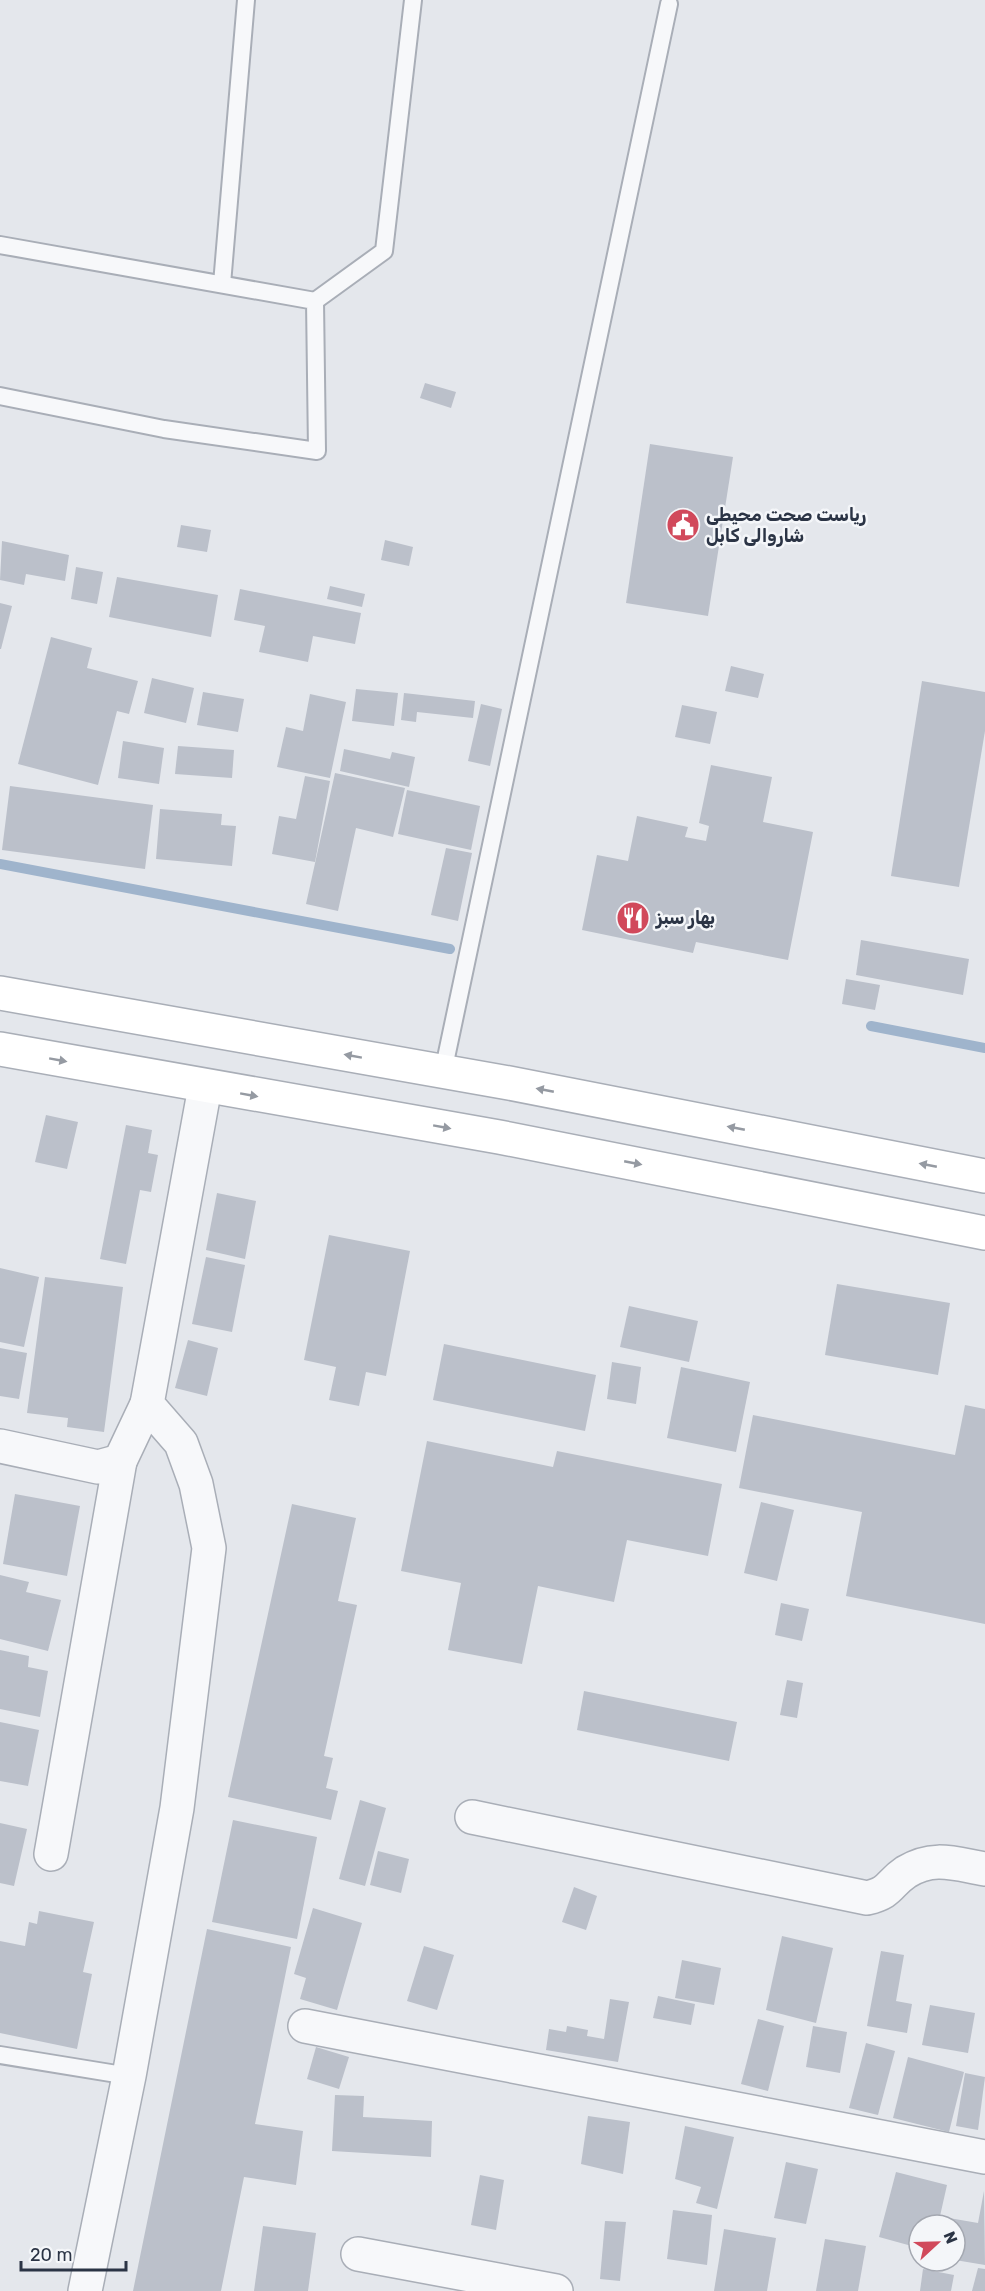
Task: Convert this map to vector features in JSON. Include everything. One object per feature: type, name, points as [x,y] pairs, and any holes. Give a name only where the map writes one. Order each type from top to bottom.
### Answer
[{"type":"main road","points":[[0,993],[443,1072],[985,1176]]},
{"type":"main road","points":[[0,1049],[205,1087],[499,1137],[985,1233]]},
{"type":"street","points":[[51,1854],[120,1461],[147,1404],[205,1087]]},
{"type":"street","points":[[85,2291],[129,2076],[177,1808],[209,1548],[196,1484],[181,1443],[147,1404]]},
{"type":"street","points":[[0,1446],[98,1467],[120,1461]]},
{"type":"street","points":[[472,1816],[867,1898],[885,1894],[905,1873],[932,1861],[985,1869]]},
{"type":"street","points":[[305,2026],[985,2157]]},
{"type":"street","points":[[358,2254],[556,2291]]},
{"type":"lane","points":[[222,284],[246,0]]},
{"type":"lane","points":[[0,245],[315,301],[384,251],[413,0]]},
{"type":"lane","points":[[443,1072],[669,4]]},
{"type":"lane","points":[[0,396],[164,429],[317,451],[315,301]]},
{"type":"lane","points":[[0,2055],[129,2076]]},
{"type":"building","points":[[425,383],[456,392],[451,408],[420,398]]},
{"type":"building","points":[[650,444],[733,457],[708,616],[626,603]]},
{"type":"building","points":[[181,525],[211,530],[207,552],[177,547]]},
{"type":"building","points":[[385,540],[413,547],[409,566],[381,560]]},
{"type":"building","points":[[2,541],[69,555],[65,581],[26,574],[24,585],[0,580]]},
{"type":"building","points":[[76,567],[103,572],[97,604],[71,599]]},
{"type":"building","points":[[117,577],[218,595],[211,637],[109,617]]},
{"type":"building","points":[[330,586],[365,594],[362,607],[327,599]]},
{"type":"building","points":[[240,589],[361,613],[355,644],[313,636],[308,662],[259,652],[265,626],[234,620]]},
{"type":"building","points":[[0,603],[12,606],[1,649],[0,649]]},
{"type":"building","points":[[51,637],[92,648],[87,668],[138,681],[129,714],[117,711],[98,785],[18,764]]},
{"type":"building","points":[[731,666],[764,674],[758,698],[725,691]]},
{"type":"building","points":[[152,678],[194,688],[186,723],[144,713]]},
{"type":"building","points":[[922,681],[985,692],[985,731],[959,887],[891,876]]},
{"type":"building","points":[[356,689],[398,693],[394,726],[352,721]]},
{"type":"building","points":[[203,692],[244,699],[238,732],[197,725]]},
{"type":"building","points":[[404,693],[475,701],[473,718],[417,712],[416,722],[401,720]]},
{"type":"building","points":[[310,694],[346,702],[330,778],[277,767],[286,727],[303,731]]},
{"type":"building","points":[[481,704],[502,709],[490,766],[468,761]]},
{"type":"building","points":[[682,705],[717,712],[710,744],[675,737]]},
{"type":"building","points":[[123,741],[164,748],[159,784],[118,778]]},
{"type":"building","points":[[178,746],[234,750],[232,778],[175,774]]},
{"type":"building","points":[[344,749],[390,759],[392,752],[415,757],[409,787],[340,771]]},
{"type":"building","points":[[711,765],[772,777],[763,822],[813,832],[788,960],[696,942],[693,953],[582,930],[597,855],[628,861],[637,816],[688,827],[685,837],[706,841],[709,826],[699,823]]},
{"type":"building","points":[[335,773],[405,788],[393,837],[356,828],[338,911],[306,904]]},
{"type":"building","points":[[305,776],[330,781],[315,862],[272,854],[279,816],[296,819]]},
{"type":"building","points":[[10,786],[153,805],[145,869],[2,850]]},
{"type":"building","points":[[407,790],[480,806],[471,850],[398,834]]},
{"type":"building","points":[[160,809],[222,814],[221,825],[236,826],[232,866],[156,859]]},
{"type":"building","points":[[446,848],[472,853],[458,921],[431,915]]},
{"type":"building","points":[[861,940],[969,959],[963,995],[856,975]]},
{"type":"building","points":[[846,979],[880,985],[875,1010],[842,1004]]},
{"type":"building","points":[[46,1115],[78,1122],[67,1169],[35,1162]]},
{"type":"building","points":[[126,1125],[152,1130],[148,1153],[158,1155],[151,1192],[140,1190],[126,1264],[100,1259]]},
{"type":"building","points":[[217,1193],[256,1201],[245,1259],[206,1250]]},
{"type":"building","points":[[329,1235],[410,1251],[386,1376],[366,1372],[359,1406],[329,1400],[336,1367],[304,1360]]},
{"type":"building","points":[[206,1257],[245,1265],[232,1332],[192,1324]]},
{"type":"building","points":[[0,1268],[39,1277],[24,1347],[0,1342]]},
{"type":"building","points":[[45,1277],[123,1287],[104,1432],[67,1427],[68,1418],[27,1413]]},
{"type":"building","points":[[837,1284],[950,1303],[938,1375],[825,1355]]},
{"type":"building","points":[[629,1306],[698,1321],[689,1362],[620,1347]]},
{"type":"building","points":[[188,1340],[218,1348],[207,1396],[175,1388]]},
{"type":"building","points":[[444,1344],[596,1375],[585,1431],[433,1400]]},
{"type":"building","points":[[0,1348],[27,1353],[19,1399],[0,1396]]},
{"type":"building","points":[[612,1362],[641,1367],[636,1404],[607,1399]]},
{"type":"building","points":[[681,1367],[750,1382],[736,1452],[667,1438]]},
{"type":"building","points":[[965,1405],[985,1409],[985,1624],[846,1596],[862,1512],[739,1488],[753,1415],[955,1455]]},
{"type":"building","points":[[427,1441],[553,1467],[557,1451],[722,1484],[708,1556],[627,1540],[614,1602],[538,1586],[522,1664],[448,1650],[461,1583],[401,1571]]},
{"type":"building","points":[[15,1494],[80,1506],[67,1576],[3,1564]]},
{"type":"building","points":[[761,1502],[794,1510],[777,1581],[744,1573]]},
{"type":"building","points":[[292,1504],[356,1518],[338,1601],[357,1605],[324,1756],[333,1758],[326,1788],[338,1791],[331,1820],[228,1797]]},
{"type":"building","points":[[0,1575],[29,1582],[26,1592],[61,1600],[48,1651],[0,1639]]},
{"type":"building","points":[[781,1603],[809,1609],[802,1641],[775,1635]]},
{"type":"building","points":[[0,1650],[29,1656],[28,1667],[48,1671],[40,1717],[0,1709]]},
{"type":"building","points":[[787,1680],[803,1683],[797,1718],[780,1715]]},
{"type":"building","points":[[584,1691],[737,1722],[729,1761],[577,1730]]},
{"type":"building","points":[[0,1722],[39,1730],[28,1786],[0,1781]]},
{"type":"building","points":[[360,1800],[386,1808],[365,1886],[339,1879]]},
{"type":"building","points":[[233,1820],[317,1837],[297,1939],[212,1922]]},
{"type":"building","points":[[0,1823],[27,1829],[14,1886],[0,1883]]},
{"type":"building","points":[[378,1851],[409,1859],[401,1893],[370,1885]]},
{"type":"building","points":[[574,1887],[597,1896],[586,1930],[562,1922]]},
{"type":"building","points":[[313,1908],[362,1923],[337,2010],[300,1999],[306,1978],[294,1974]]},
{"type":"building","points":[[39,1911],[94,1922],[83,1972],[92,1974],[77,2049],[0,2033],[0,1941],[25,1946],[29,1922],[37,1924]]},
{"type":"building","points":[[207,1929],[291,1947],[255,2124],[303,2131],[296,2185],[244,2177],[221,2291],[133,2291]]},
{"type":"building","points":[[782,1936],[833,1948],[816,2023],[766,2010]]},
{"type":"building","points":[[424,1946],[454,1955],[437,2010],[407,2001]]},
{"type":"building","points":[[881,1951],[904,1955],[896,2001],[912,2004],[907,2033],[867,2026]]},
{"type":"building","points":[[682,1960],[721,1968],[714,2005],[675,1998]]},
{"type":"building","points":[[658,1996],[695,2004],[691,2025],[653,2018]]},
{"type":"building","points":[[610,1999],[629,2002],[618,2062],[546,2050],[549,2029],[566,2032],[567,2026],[588,2030],[587,2036],[604,2039]]},
{"type":"building","points":[[930,2005],[975,2013],[968,2053],[922,2045]]},
{"type":"building","points":[[758,2019],[784,2026],[768,2091],[741,2084]]},
{"type":"building","points":[[813,2026],[847,2032],[840,2073],[806,2067]]},
{"type":"building","points":[[866,2043],[895,2051],[878,2115],[849,2108]]},
{"type":"building","points":[[316,2047],[349,2057],[339,2089],[307,2079]]},
{"type":"building","points":[[908,2057],[964,2072],[949,2132],[893,2118]]},
{"type":"building","points":[[965,2073],[985,2077],[978,2130],[956,2126]]},
{"type":"building","points":[[335,2095],[364,2096],[363,2117],[432,2121],[431,2157],[332,2151]]},
{"type":"building","points":[[588,2116],[630,2122],[623,2174],[581,2164]]},
{"type":"building","points":[[685,2126],[734,2137],[717,2209],[696,2203],[701,2187],[675,2179]]},
{"type":"building","points":[[786,2162],[818,2169],[806,2224],[774,2218]]},
{"type":"building","points":[[896,2172],[947,2185],[941,2213],[907,2213],[907,2245],[879,2237]]},
{"type":"building","points":[[480,2175],[504,2180],[496,2230],[471,2225]]},
{"type":"building","points":[[984,2191],[985,2265],[967,2262],[967,2221],[978,2223]]},
{"type":"building","points":[[673,2210],[712,2215],[707,2265],[667,2259]]},
{"type":"building","points":[[605,2221],[626,2222],[620,2281],[600,2279]]},
{"type":"building","points":[[263,2226],[316,2233],[308,2291],[254,2291]]},
{"type":"building","points":[[724,2229],[776,2238],[767,2291],[714,2291]]},
{"type":"building","points":[[825,2239],[866,2246],[858,2291],[816,2291]]},
{"type":"building","points":[[978,2268],[985,2269],[985,2291],[972,2291]]},
{"type":"building","points":[[922,2273],[954,2275],[951,2291],[920,2291]]},
{"type":"waterway","points":[[0,864],[450,949]]},
{"type":"waterway","points":[[871,1026],[985,1048]]},
{"type":"place","name":"ریاست صحت محیطی شاروالی کابل","points":[[683,525]]},
{"type":"place","name":"بهار سبز","points":[[633,918]]}]
